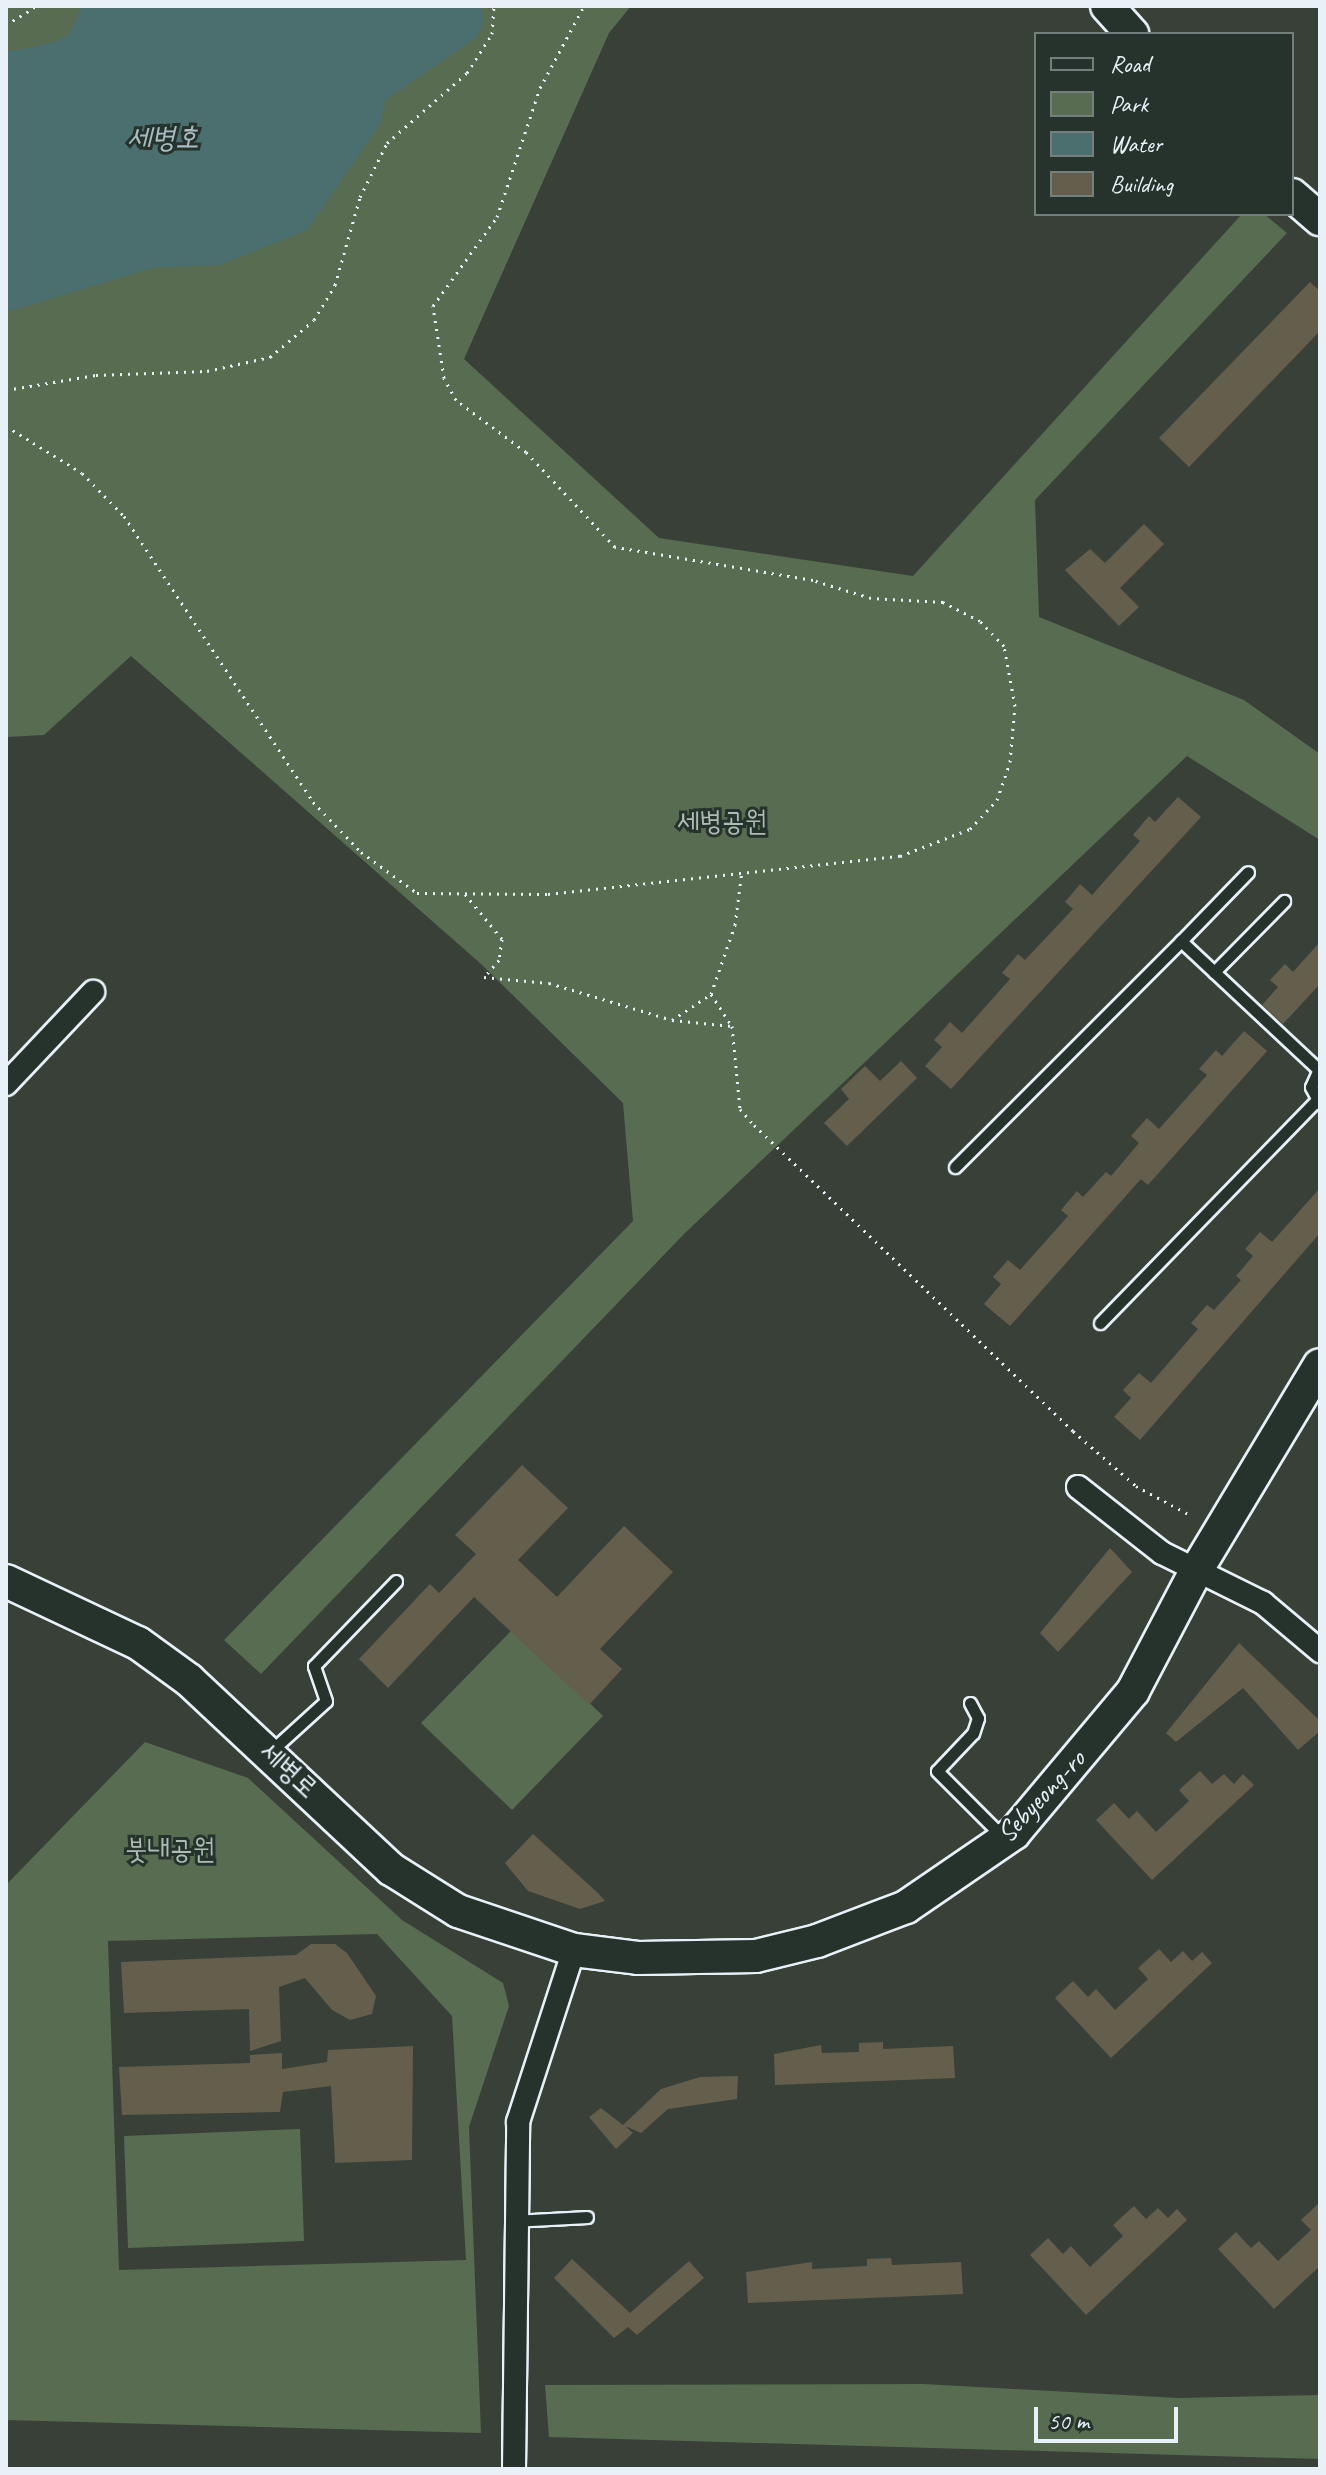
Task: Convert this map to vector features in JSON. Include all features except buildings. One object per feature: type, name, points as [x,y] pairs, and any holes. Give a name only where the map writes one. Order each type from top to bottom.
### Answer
[{"type":"street","points":[[1107,6],[1130,32]]},
{"type":"street","points":[[1294,197],[1320,219]]},
{"type":"street","points":[[6,1084],[93,992]]},
{"type":"street","name":"Sebyeong-ro","points":[[574,1950],[703,1960],[817,1941],[906,1907],[1006,1839],[1133,1691],[1196,1571],[1320,1365]]},
{"type":"street","points":[[1078,1487],[1162,1553],[1263,1603],[1320,1651]]},
{"type":"street","name":"세병로","points":[[6,1581],[138,1643],[270,1752],[391,1869],[443,1903],[574,1950]]},
{"type":"street","points":[[514,2469],[513,2221],[518,2122],[574,1950]]},
{"type":"lane","points":[[955,1167],[1248,872]]},
{"type":"lane","points":[[1214,972],[1284,901]]},
{"type":"lane","points":[[1100,1323],[1318,1102],[1311,1087],[1319,1068],[1181,941]]},
{"type":"lane","points":[[270,1752],[326,1701],[314,1666],[396,1581]]},
{"type":"lane","points":[[970,1703],[978,1718],[973,1733],[937,1771],[1006,1839]]},
{"type":"lane","points":[[513,2221],[587,2217]]},
{"type":"path","points":[[6,25],[36,6]]},
{"type":"path","points":[[6,390],[96,375],[207,371],[270,357],[314,320],[335,285],[360,197],[387,143],[467,73],[492,34],[494,6]]},
{"type":"path","points":[[6,426],[82,473],[124,516],[313,802],[361,852],[417,893],[548,894],[742,870],[900,856],[970,829],[997,800],[1010,762],[1015,706],[1004,646],[980,621],[943,602],[871,598],[813,580],[615,547],[526,452],[456,400],[444,378],[433,306],[497,217],[540,88],[584,6]]},
{"type":"path","points":[[672,1020],[711,994],[735,925],[742,870]]},
{"type":"path","points":[[465,893],[502,939],[499,960],[484,977],[549,983],[672,1020],[732,1026]]},
{"type":"path","points":[[711,994],[732,1026],[740,1109],[754,1125],[1073,1431],[1136,1486],[1190,1515]]},
{"type":"green space","name":"세병공원","points":[[6,6],[631,6],[609,33],[464,359],[659,538],[913,576],[1240,216],[1266,216],[1287,233],[1035,500],[1039,617],[1244,700],[1320,754],[1320,840],[1187,756],[684,1234],[261,1674],[224,1640],[633,1221],[623,1103],[481,964],[131,656],[44,735],[6,737]]},
{"type":"green space","points":[[513,1629],[603,1716],[512,1810],[421,1723]]},
{"type":"green space","name":"붓내공원","points":[[145,1742],[248,1778],[402,1920],[503,1983],[509,2006],[469,2127],[481,2433],[6,2420],[6,1885]],"holes":[[[377,1934],[452,2016],[466,2260],[119,2270],[108,1941]]]},
{"type":"green space","points":[[300,2129],[304,2241],[128,2248],[124,2136]]},
{"type":"green space","points":[[923,2384],[1178,2398],[1320,2395],[1320,2459],[549,2437],[545,2385]]},
{"type":"water","name":"세병호","points":[[82,6],[480,6],[484,19],[477,37],[384,101],[381,122],[307,230],[220,265],[152,268],[6,312],[6,52],[56,42],[69,34]]}]
